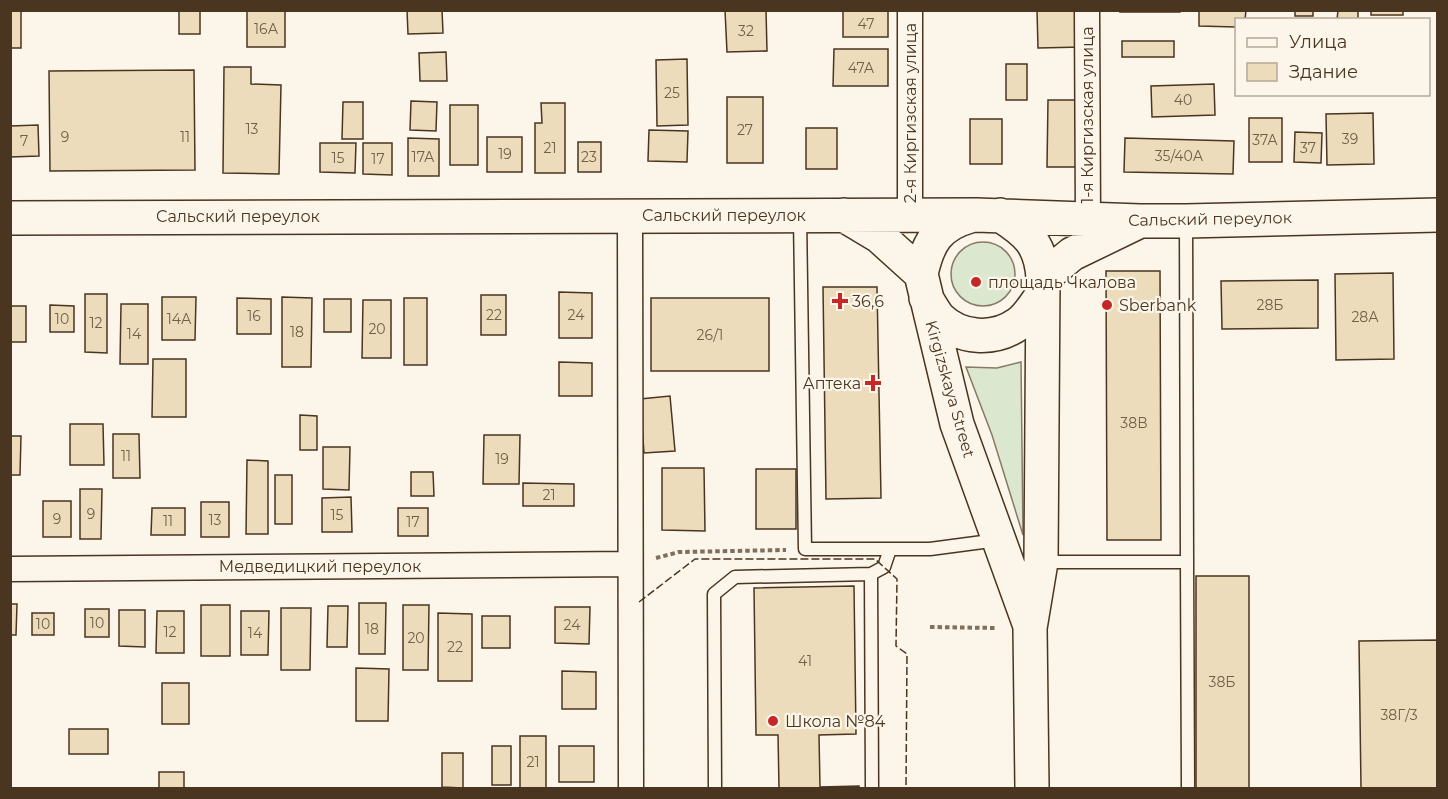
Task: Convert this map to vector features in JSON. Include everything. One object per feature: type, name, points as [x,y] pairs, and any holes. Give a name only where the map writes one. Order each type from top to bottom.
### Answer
[{"type":"main road","name":"Сальский переулок","points":[[10,218],[630,214],[988,215],[1186,221],[1437,215]]},
{"type":"main road","points":[[844,215],[879,236],[923,285],[939,317],[956,330],[971,335],[988,336],[1001,333],[1018,324],[1030,312],[1042,286],[1072,254],[1140,221]]},
{"type":"main road","points":[[923,285],[926,252],[936,234],[955,220],[988,215],[1023,230],[1030,238],[1042,263],[1042,286]]},
{"type":"main road","name":"Kirgizskaya Street","points":[[923,285],[957,424],[1030,628]]},
{"type":"main road","name":"Kirgizskaya Street","points":[[1032,789],[1030,628],[1041,562],[1042,286]]},
{"type":"street","name":"2-я Киргизская улица","points":[[910,10],[910,216]]},
{"type":"street","name":"1-я Киргизская улица","points":[[1087,10],[1088,219]]},
{"type":"street","points":[[630,214],[631,789]]},
{"type":"street","name":"Медведицкий переулок","points":[[10,569],[630,564]]},
{"type":"lane","points":[[800,216],[805,549],[930,549],[999,540]]},
{"type":"lane","points":[[1186,221],[1188,789]]},
{"type":"lane","points":[[715,789],[714,594],[735,577],[871,574],[884,567],[890,549]]},
{"type":"lane","points":[[1041,562],[1187,562]]},
{"type":"lane","points":[[871,574],[872,789]]},
{"type":"path","points":[[630,564],[679,552],[805,549]]},
{"type":"path","points":[[930,627],[996,628]]},
{"type":"green space","points":[[983,242],[1001,248],[1009,256],[1015,274],[1009,292],[1001,300],[983,306],[965,300],[957,292],[951,274],[957,256],[965,248]]},
{"type":"green space","points":[[1021,362],[1023,535],[992,435],[966,367],[997,368]]},
{"type":"building","points":[[10,10],[21,10],[21,48],[10,48]]},
{"type":"building","points":[[179,10],[200,10],[200,34],[179,34]]},
{"type":"building","points":[[247,10],[285,10],[285,47],[247,47]]},
{"type":"building","points":[[407,10],[442,10],[443,33],[408,34]]},
{"type":"building","points":[[725,10],[766,10],[767,51],[727,52]]},
{"type":"building","points":[[843,10],[888,10],[888,37],[843,37]]},
{"type":"building","points":[[1037,10],[1081,10],[1082,47],[1038,48]]},
{"type":"building","points":[[1120,10],[1180,10],[1180,12],[1120,12]]},
{"type":"building","points":[[1199,10],[1246,10],[1245,18],[1235,18],[1235,27],[1199,26]]},
{"type":"building","points":[[1295,10],[1313,10],[1313,16],[1295,16]]},
{"type":"building","points":[[1338,10],[1358,10],[1358,18],[1337,18]]},
{"type":"building","points":[[1371,10],[1403,10],[1403,15],[1371,15]]},
{"type":"building","points":[[1122,41],[1174,41],[1174,57],[1122,57]]},
{"type":"building","points":[[834,49],[888,49],[888,86],[833,86]]},
{"type":"building","points":[[446,52],[447,81],[420,81],[419,53]]},
{"type":"building","points":[[687,59],[688,125],[657,126],[656,60]]},
{"type":"building","points":[[1006,64],[1027,64],[1027,100],[1006,100]]},
{"type":"building","points":[[224,67],[251,67],[251,84],[281,85],[279,174],[223,173]]},
{"type":"building","points":[[194,70],[195,170],[50,171],[49,71]]},
{"type":"building","points":[[1214,84],[1215,115],[1152,117],[1151,86]]},
{"type":"building","points":[[727,97],[763,97],[763,163],[727,163]]},
{"type":"building","points":[[1048,100],[1081,100],[1081,167],[1047,167]]},
{"type":"building","points":[[411,101],[437,102],[436,131],[410,130]]},
{"type":"building","points":[[343,102],[363,102],[363,139],[342,139]]},
{"type":"building","points":[[541,103],[565,103],[565,173],[535,173],[535,123],[542,123]]},
{"type":"building","points":[[450,105],[478,105],[478,165],[450,165]]},
{"type":"building","points":[[1373,113],[1374,164],[1327,165],[1326,114]]},
{"type":"building","points":[[1249,118],[1282,118],[1282,162],[1249,162]]},
{"type":"building","points":[[970,119],[1002,119],[1002,164],[970,164]]},
{"type":"building","points":[[38,125],[39,156],[10,157],[10,126]]},
{"type":"building","points":[[806,128],[837,128],[837,169],[806,169]]},
{"type":"building","points":[[649,130],[688,131],[687,162],[648,161]]},
{"type":"building","points":[[1295,132],[1322,133],[1321,163],[1294,162]]},
{"type":"building","points":[[487,137],[522,137],[522,172],[487,172]]},
{"type":"building","points":[[408,138],[439,139],[439,176],[408,176]]},
{"type":"building","points":[[1125,138],[1234,141],[1233,174],[1124,172]]},
{"type":"building","points":[[578,142],[601,142],[601,172],[578,172]]},
{"type":"building","points":[[320,143],[356,143],[355,173],[320,172]]},
{"type":"building","points":[[363,143],[392,143],[392,175],[363,174]]},
{"type":"building","points":[[1106,271],[1160,271],[1161,540],[1107,540]]},
{"type":"building","points":[[1393,273],[1394,359],[1336,360],[1335,274]]},
{"type":"building","points":[[1318,280],[1318,328],[1222,329],[1221,281]]},
{"type":"building","points":[[823,287],[877,287],[881,498],[826,499]]},
{"type":"building","points":[[559,292],[592,293],[592,338],[559,338]]},
{"type":"building","points":[[85,294],[107,294],[107,353],[85,352]]},
{"type":"building","points":[[481,295],[506,295],[506,335],[481,335]]},
{"type":"building","points":[[162,297],[196,297],[195,340],[162,340]]},
{"type":"building","points":[[282,297],[312,298],[311,367],[282,367]]},
{"type":"building","points":[[237,298],[271,299],[271,334],[237,334]]},
{"type":"building","points":[[404,298],[427,298],[427,365],[404,365]]},
{"type":"building","points":[[651,298],[769,298],[769,371],[651,371]]},
{"type":"building","points":[[324,299],[351,299],[351,332],[324,332]]},
{"type":"building","points":[[363,300],[391,300],[391,358],[362,358]]},
{"type":"building","points":[[121,304],[148,304],[148,364],[120,364]]},
{"type":"building","points":[[50,305],[74,306],[74,332],[50,332]]},
{"type":"building","points":[[10,306],[26,306],[26,342],[10,342]]},
{"type":"building","points":[[153,359],[186,359],[186,417],[152,417]]},
{"type":"building","points":[[559,362],[592,363],[592,396],[559,396]]},
{"type":"building","points":[[670,396],[675,451],[644,453],[640,399]]},
{"type":"building","points":[[300,415],[317,416],[317,450],[300,450]]},
{"type":"building","points":[[70,424],[103,424],[104,465],[70,465]]},
{"type":"building","points":[[113,434],[139,434],[140,478],[113,478]]},
{"type":"building","points":[[484,435],[520,435],[519,484],[483,484]]},
{"type":"building","points":[[10,436],[21,436],[20,475],[10,475]]},
{"type":"building","points":[[323,447],[350,447],[349,490],[323,489]]},
{"type":"building","points":[[247,460],[268,461],[268,534],[246,534]]},
{"type":"building","points":[[662,468],[704,468],[705,531],[662,530]]},
{"type":"building","points":[[756,469],[796,469],[796,529],[756,529]]},
{"type":"building","points":[[411,472],[433,472],[434,496],[411,496]]},
{"type":"building","points":[[275,475],[292,475],[292,524],[275,524]]},
{"type":"building","points":[[523,483],[574,484],[574,506],[523,506]]},
{"type":"building","points":[[80,489],[102,489],[101,539],[80,539]]},
{"type":"building","points":[[351,497],[352,532],[322,532],[322,498]]},
{"type":"building","points":[[43,501],[71,501],[71,537],[43,537]]},
{"type":"building","points":[[201,502],[229,502],[229,537],[201,537]]},
{"type":"building","points":[[152,508],[185,508],[185,535],[151,535]]},
{"type":"building","points":[[398,508],[428,508],[428,536],[398,536]]},
{"type":"building","points":[[1196,576],[1249,576],[1249,788],[1196,788]]},
{"type":"building","points":[[854,586],[856,734],[819,735],[820,787],[859,786],[859,788],[779,788],[778,735],[756,735],[754,588]]},
{"type":"building","points":[[359,603],[386,603],[385,654],[359,654]]},
{"type":"building","points":[[10,604],[17,604],[16,635],[10,635]]},
{"type":"building","points":[[201,605],[230,605],[230,656],[201,656]]},
{"type":"building","points":[[403,605],[429,605],[428,670],[403,670]]},
{"type":"building","points":[[328,606],[348,606],[347,647],[327,647]]},
{"type":"building","points":[[555,607],[590,607],[589,644],[555,643]]},
{"type":"building","points":[[281,608],[311,608],[310,670],[281,670]]},
{"type":"building","points":[[85,609],[109,609],[109,637],[85,637]]},
{"type":"building","points":[[119,610],[145,610],[145,647],[119,646]]},
{"type":"building","points":[[157,611],[184,611],[184,653],[156,653]]},
{"type":"building","points":[[241,611],[269,611],[268,655],[241,655]]},
{"type":"building","points":[[32,613],[54,613],[54,635],[32,635]]},
{"type":"building","points":[[438,613],[472,614],[472,681],[438,681]]},
{"type":"building","points":[[482,616],[510,616],[510,648],[482,648]]},
{"type":"building","points":[[1438,640],[1438,788],[1361,788],[1359,641]]},
{"type":"building","points":[[356,668],[389,669],[388,721],[356,721]]},
{"type":"building","points":[[562,671],[596,672],[596,709],[562,709]]},
{"type":"building","points":[[162,683],[189,683],[189,724],[162,724]]},
{"type":"building","points":[[69,729],[108,729],[108,754],[69,754]]},
{"type":"building","points":[[520,736],[546,736],[546,788],[520,788]]},
{"type":"building","points":[[492,746],[511,746],[511,785],[492,785]]},
{"type":"building","points":[[559,746],[594,746],[594,782],[559,782]]},
{"type":"building","points":[[442,753],[463,753],[463,788],[442,787]]},
{"type":"building","points":[[159,772],[184,772],[184,788],[159,788]]},
{"type":"fence","points":[[639,602],[695,559],[875,559],[897,579],[896,646],[907,654],[906,788]]},
{"type":"place","name":"площадь Чкалова","points":[[976,282]]},
{"type":"place","name":"36,6","points":[[840,301]]},
{"type":"place","name":"Sberbank","points":[[1107,305]]},
{"type":"place","name":"Аптека","points":[[873,383]]},
{"type":"place","name":"Школа №84","points":[[773,721]]}]
